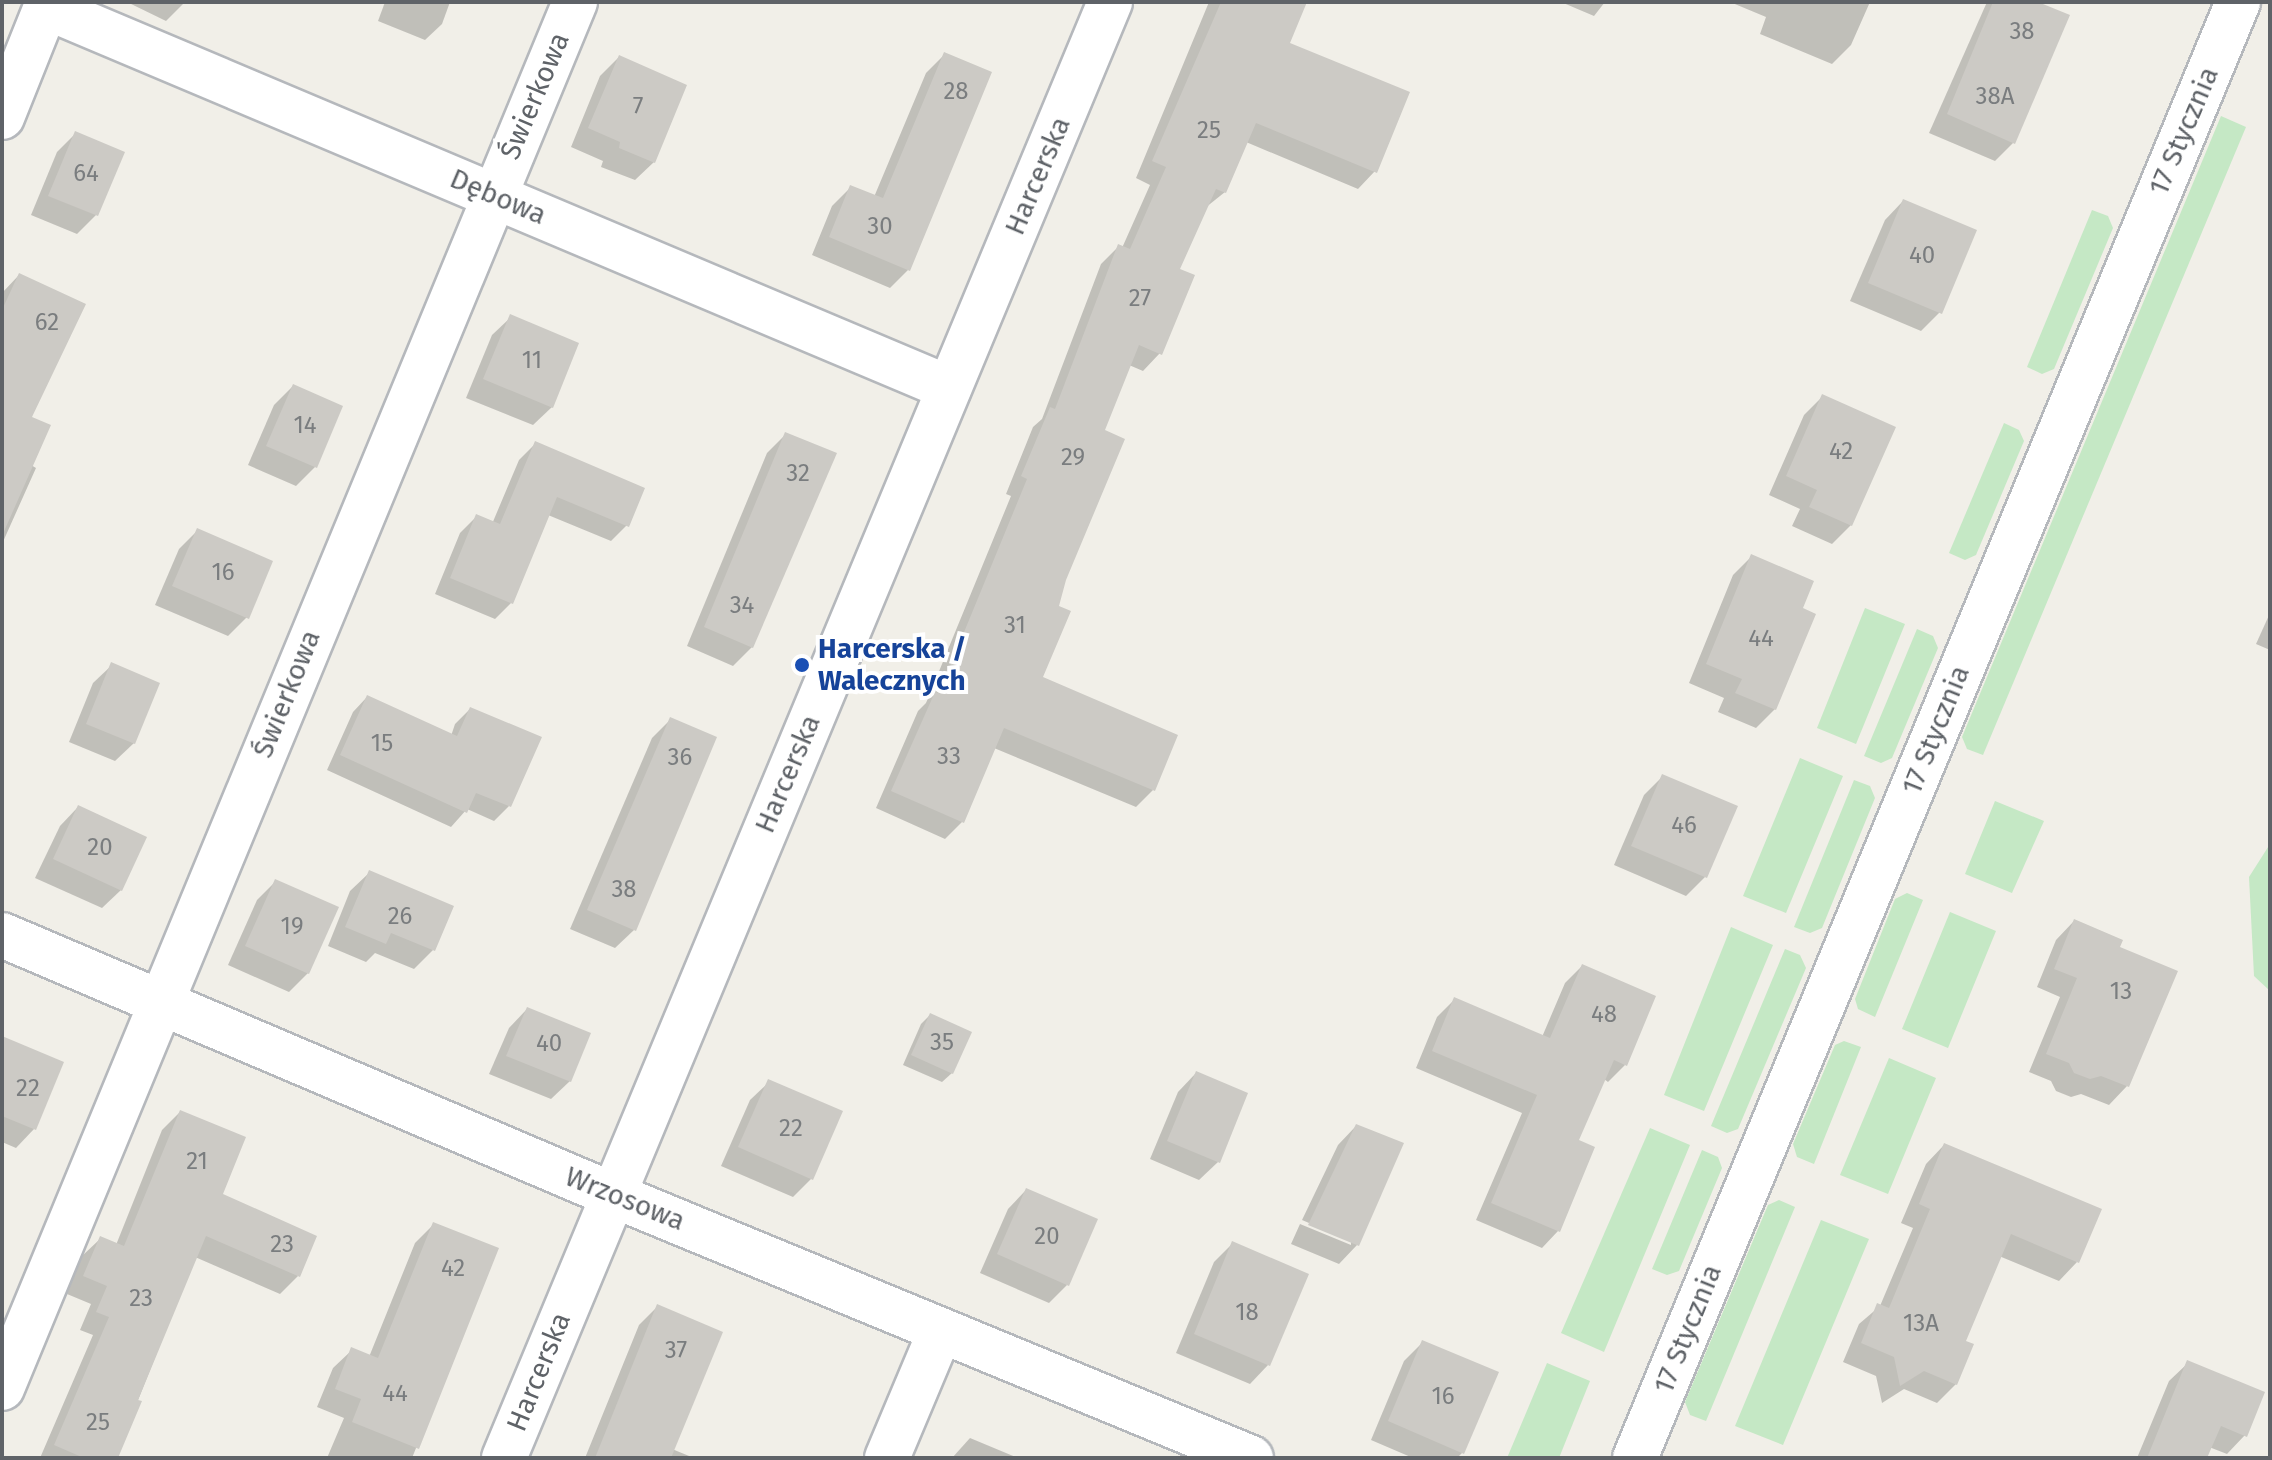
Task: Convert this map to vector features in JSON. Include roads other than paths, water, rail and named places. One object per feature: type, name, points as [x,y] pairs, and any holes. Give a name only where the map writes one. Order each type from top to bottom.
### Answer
[{"type":"street","name":"Świerkowa","points":[[2,1388],[575,2]]},
{"type":"street","name":"Harcerska","points":[[504,1458],[1110,2]]},
{"type":"street","name":"17 Stycznia","points":[[1635,1458],[2238,2]]},
{"type":"street","points":[[2256,2],[2270,8]]},
{"type":"street","name":"Dębowa","points":[[47,4],[949,388]]},
{"type":"street","points":[[2,117],[47,4]]},
{"type":"street","name":"Wrzosowa","points":[[2,935],[940,1332],[1251,1458]]},
{"type":"street","points":[[887,1458],[940,1332]]},
{"type":"place","name":"Harcerska / Walecznych","points":[[802,665]]}]
